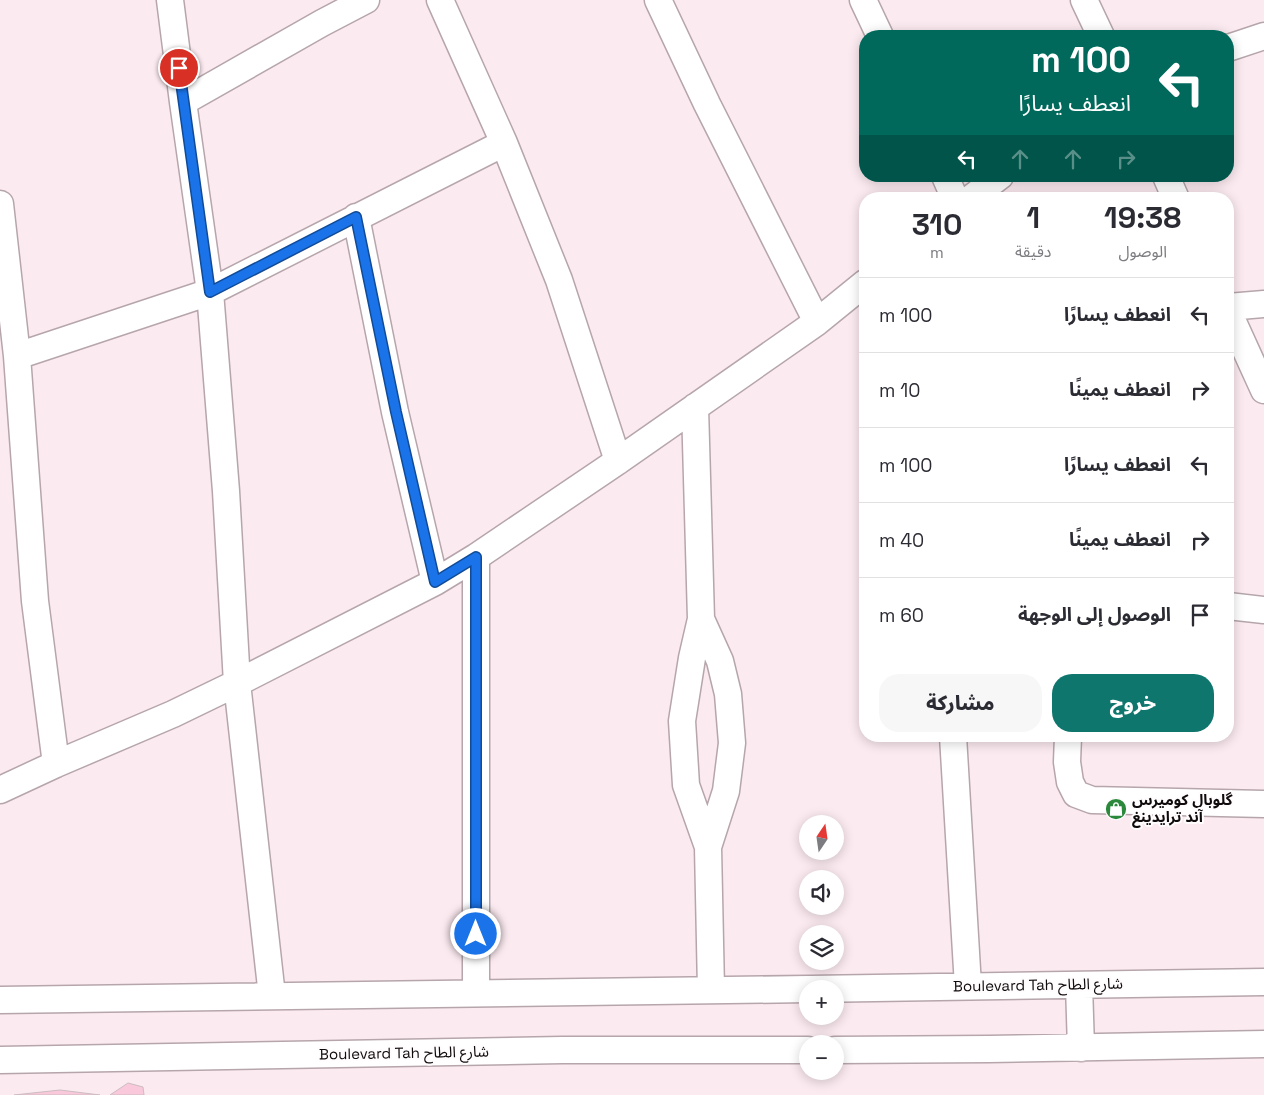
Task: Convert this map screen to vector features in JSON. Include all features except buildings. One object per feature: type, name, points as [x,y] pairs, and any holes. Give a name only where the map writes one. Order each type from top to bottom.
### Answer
[{"type":"street","points":[[170,0],[210,292],[226,490],[237,683],[272,996]]},
{"type":"street","points":[[183,102],[366,0]]},
{"type":"street","points":[[440,0],[504,143],[559,280],[618,461]]},
{"type":"street","points":[[658,0],[707,104],[817,322]]},
{"type":"street","points":[[863,0],[877,30]]},
{"type":"street","points":[[1084,0],[1098,30]]},
{"type":"street","points":[[1234,46],[1264,36]]},
{"type":"street","points":[[17,356],[210,292],[504,143]]},
{"type":"street","points":[[979,192],[992,182]]},
{"type":"street","points":[[0,204],[6,310],[17,356],[11,418],[56,764]]},
{"type":"street","points":[[356,217],[396,412],[435,582]]},
{"type":"street","points":[[0,790],[173,714],[435,582],[476,557],[618,461],[817,322],[859,288]]},
{"type":"street","points":[[1234,306],[1264,304]]},
{"type":"street","points":[[1234,324],[1264,390]]},
{"type":"street","points":[[695,407],[701,619],[692,658],[682,721],[686,785],[708,847],[711,990]]},
{"type":"street","points":[[476,557],[476,994]]},
{"type":"street","points":[[1234,607],[1264,610]]},
{"type":"street","points":[[701,619],[720,661],[728,694],[732,743],[726,791],[708,847]]},
{"type":"street","points":[[953,742],[968,986]]},
{"type":"street","points":[[1068,742],[1067,762],[1070,782],[1076,794],[1092,800],[1264,804]]},
{"type":"street","name":"Boulevard Tah شارع الطاح","points":[[844,988],[1264,982]]},
{"type":"street","points":[[1079,985],[1081,1048]]},
{"type":"street","name":"Boulevard Tah شارع الطاح","points":[[0,1000],[799,989]]},
{"type":"street","points":[[844,1050],[989,1050],[1264,1044]]},
{"type":"street","name":"Boulevard Tah شارع الطاح","points":[[0,1060],[562,1050],[799,1050]]},
{"type":"place","name":"گلوبال كوميرس آند ترايدينغ","points":[[1116,809]]},
{"type":"route","points":[[179,68],[210,292],[356,217],[396,412],[435,582],[476,557],[476,934]]}]
